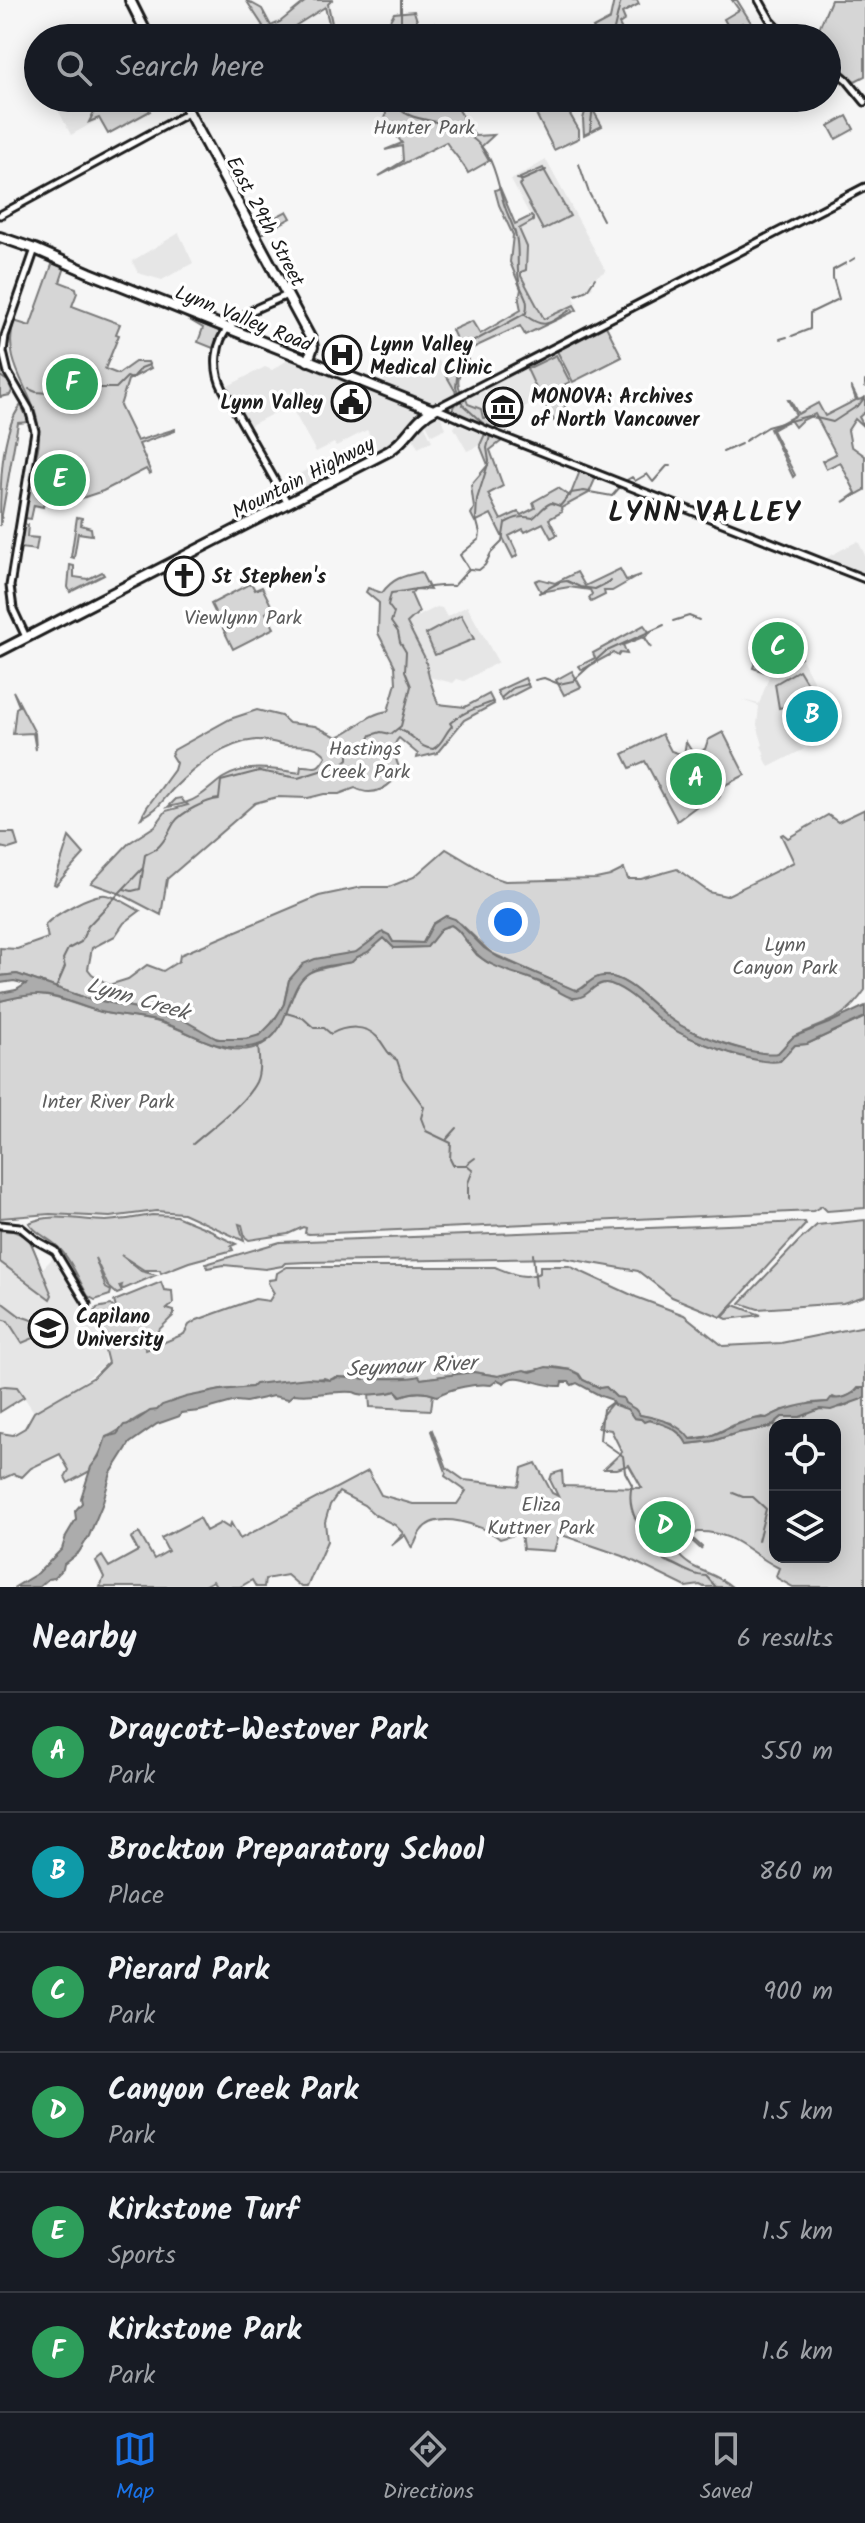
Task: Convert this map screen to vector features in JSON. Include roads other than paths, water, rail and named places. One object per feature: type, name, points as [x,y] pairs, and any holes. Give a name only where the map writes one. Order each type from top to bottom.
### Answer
[{"type":"main road","points":[[130,0],[142,24]]},
{"type":"main road","name":"East 29th Street","points":[[189,113],[311,339],[313,347],[309,358]]},
{"type":"main road","name":"Lynn Valley Road","points":[[0,235],[64,258],[435,409]]},
{"type":"main road","name":"Lynn Valley Road","points":[[309,358],[418,405],[435,409]]},
{"type":"main road","points":[[418,405],[421,412],[419,419]]},
{"type":"main road","name":"Mountain Highway","points":[[0,651],[394,448],[419,419],[435,409]]},
{"type":"street","points":[[759,0],[774,24]]},
{"type":"street","points":[[841,75],[865,102]]},
{"type":"street","points":[[0,215],[189,113]]},
{"type":"street","name":"Mountain Highway","points":[[435,409],[865,187]]},
{"type":"street","points":[[26,637],[13,609],[10,586],[35,431],[32,415],[8,373],[3,348],[31,247]]},
{"type":"street","points":[[287,295],[230,327],[216,359],[218,380],[288,503]]},
{"type":"street","name":"Lynn Valley Road","points":[[435,409],[865,579]]},
{"type":"street","points":[[0,1225],[20,1227],[55,1251],[87,1304]]},
{"type":"waterway","points":[[401,0],[401,24]]},
{"type":"waterway","points":[[615,24],[621,0]]},
{"type":"waterway","points":[[403,112],[452,126],[481,146],[492,164],[515,233],[519,280],[526,301],[526,313],[465,346],[459,358],[456,387],[463,405],[486,426]]},
{"type":"waterway","points":[[590,131],[592,112]]},
{"type":"waterway","points":[[579,164],[603,220]]},
{"type":"waterway","points":[[517,179],[523,180],[546,170]]},
{"type":"waterway","points":[[850,261],[855,258]]},
{"type":"waterway","points":[[792,336],[810,329],[810,313],[839,299],[833,270],[846,263]]},
{"type":"waterway","points":[[576,295],[587,290],[595,278]]},
{"type":"waterway","points":[[525,315],[544,324],[572,309]]},
{"type":"waterway","points":[[780,339],[787,337]]},
{"type":"waterway","points":[[29,389],[83,396],[98,388],[116,388],[127,377],[132,379],[141,368],[149,365]]},
{"type":"waterway","points":[[0,376],[6,380]]},
{"type":"waterway","points":[[865,381],[865,387]]},
{"type":"waterway","points":[[745,441],[767,427],[808,416],[833,422],[859,405],[865,397]]},
{"type":"waterway","points":[[468,568],[460,555],[479,539],[477,499],[489,461],[487,448],[490,436]]},
{"type":"waterway","points":[[723,452],[741,444]]},
{"type":"waterway","points":[[625,481],[632,477],[635,481],[647,474],[653,482],[667,466],[671,466]]},
{"type":"waterway","points":[[470,569],[479,570],[485,565],[502,542],[505,523],[519,518],[533,518],[551,503],[560,506],[571,493],[584,491],[612,496],[620,487]]},
{"type":"waterway","points":[[56,988],[65,967],[63,959],[68,949],[81,942],[88,926],[143,868],[145,855],[159,846],[177,819],[195,807],[219,799],[221,781],[259,771],[298,778],[342,764],[348,759],[348,753],[364,749],[371,735],[381,732],[391,734],[401,726],[411,686],[405,671],[406,652],[391,622],[394,613],[388,605],[391,593],[454,586],[469,569]]},
{"type":"waterway","points":[[539,593],[560,582],[595,589],[611,581]]},
{"type":"waterway","points":[[673,621],[689,616],[699,620]]},
{"type":"waterway","points":[[535,680],[544,678],[559,684],[573,681],[605,652],[664,625]]},
{"type":"waterway","points":[[756,657],[773,665]]},
{"type":"waterway","points":[[501,698],[513,688],[528,684]]},
{"type":"waterway","points":[[399,729],[433,749],[455,719],[492,702]]},
{"type":"waterway","points":[[124,889],[140,889],[143,870]]},
{"type":"waterway","points":[[286,1013],[303,1018],[314,1028],[324,1028],[331,1034],[355,1028],[367,1030],[377,1037],[397,1060],[403,1078],[424,1107],[421,1118],[426,1131],[451,1143],[450,1159],[453,1165],[467,1165],[473,1170],[468,1183],[468,1199]]},
{"type":"waterway","points":[[193,1144],[251,1090],[259,1073],[258,1045]]},
{"type":"waterway","points":[[447,1139],[457,1128]]},
{"type":"waterway","points":[[467,1164],[475,1158]]},
{"type":"waterway","points":[[533,1254],[536,1287]]},
{"type":"waterway","points":[[611,1403],[603,1409],[600,1440],[623,1456],[625,1472],[632,1485],[631,1506],[638,1525],[663,1560],[706,1576],[716,1587]]},
{"type":"waterway","points":[[733,1493],[753,1497],[766,1509],[758,1541]]},
{"type":"place","name":"Lynn Valley Medical Clinic","points":[[342,355]]},
{"type":"place","name":"Kirkstone Park","points":[[72,384]]},
{"type":"place","name":"Lynn Valley","points":[[351,402]]},
{"type":"place","name":"MONOVA: Archives of North Vancouver","points":[[503,407]]},
{"type":"place","name":"Kirkstone Turf","points":[[60,480]]},
{"type":"place","name":"St Stephen's","points":[[184,576]]},
{"type":"place","name":"Pierard Park","points":[[778,648]]},
{"type":"place","name":"Brockton Preparatory School","points":[[812,716]]},
{"type":"place","name":"Draycott-Westover Park","points":[[696,779]]},
{"type":"place","name":"Capilano University","points":[[48,1328]]},
{"type":"place","name":"Canyon Creek Park","points":[[665,1527]]},
{"type":"district","name":"LYNN VALLEY","points":[[705,511]]},
{"type":"park label","name":"Hunter Park","points":[[424,127]]},
{"type":"park label","name":"Viewlynn Park","points":[[243,617]]},
{"type":"park label","name":"Hastings Creek Park","points":[[365,760]]},
{"type":"park label","name":"Lynn Canyon Park","points":[[785,956]]},
{"type":"park label","name":"Inter River Park","points":[[108,1101]]},
{"type":"park label","name":"Eliza Kuttner Park","points":[[541,1516]]},
{"type":"water label","name":"Lynn Creek","points":[[138,998]]},
{"type":"water label","name":"Seymour River","points":[[411,1365]]}]
